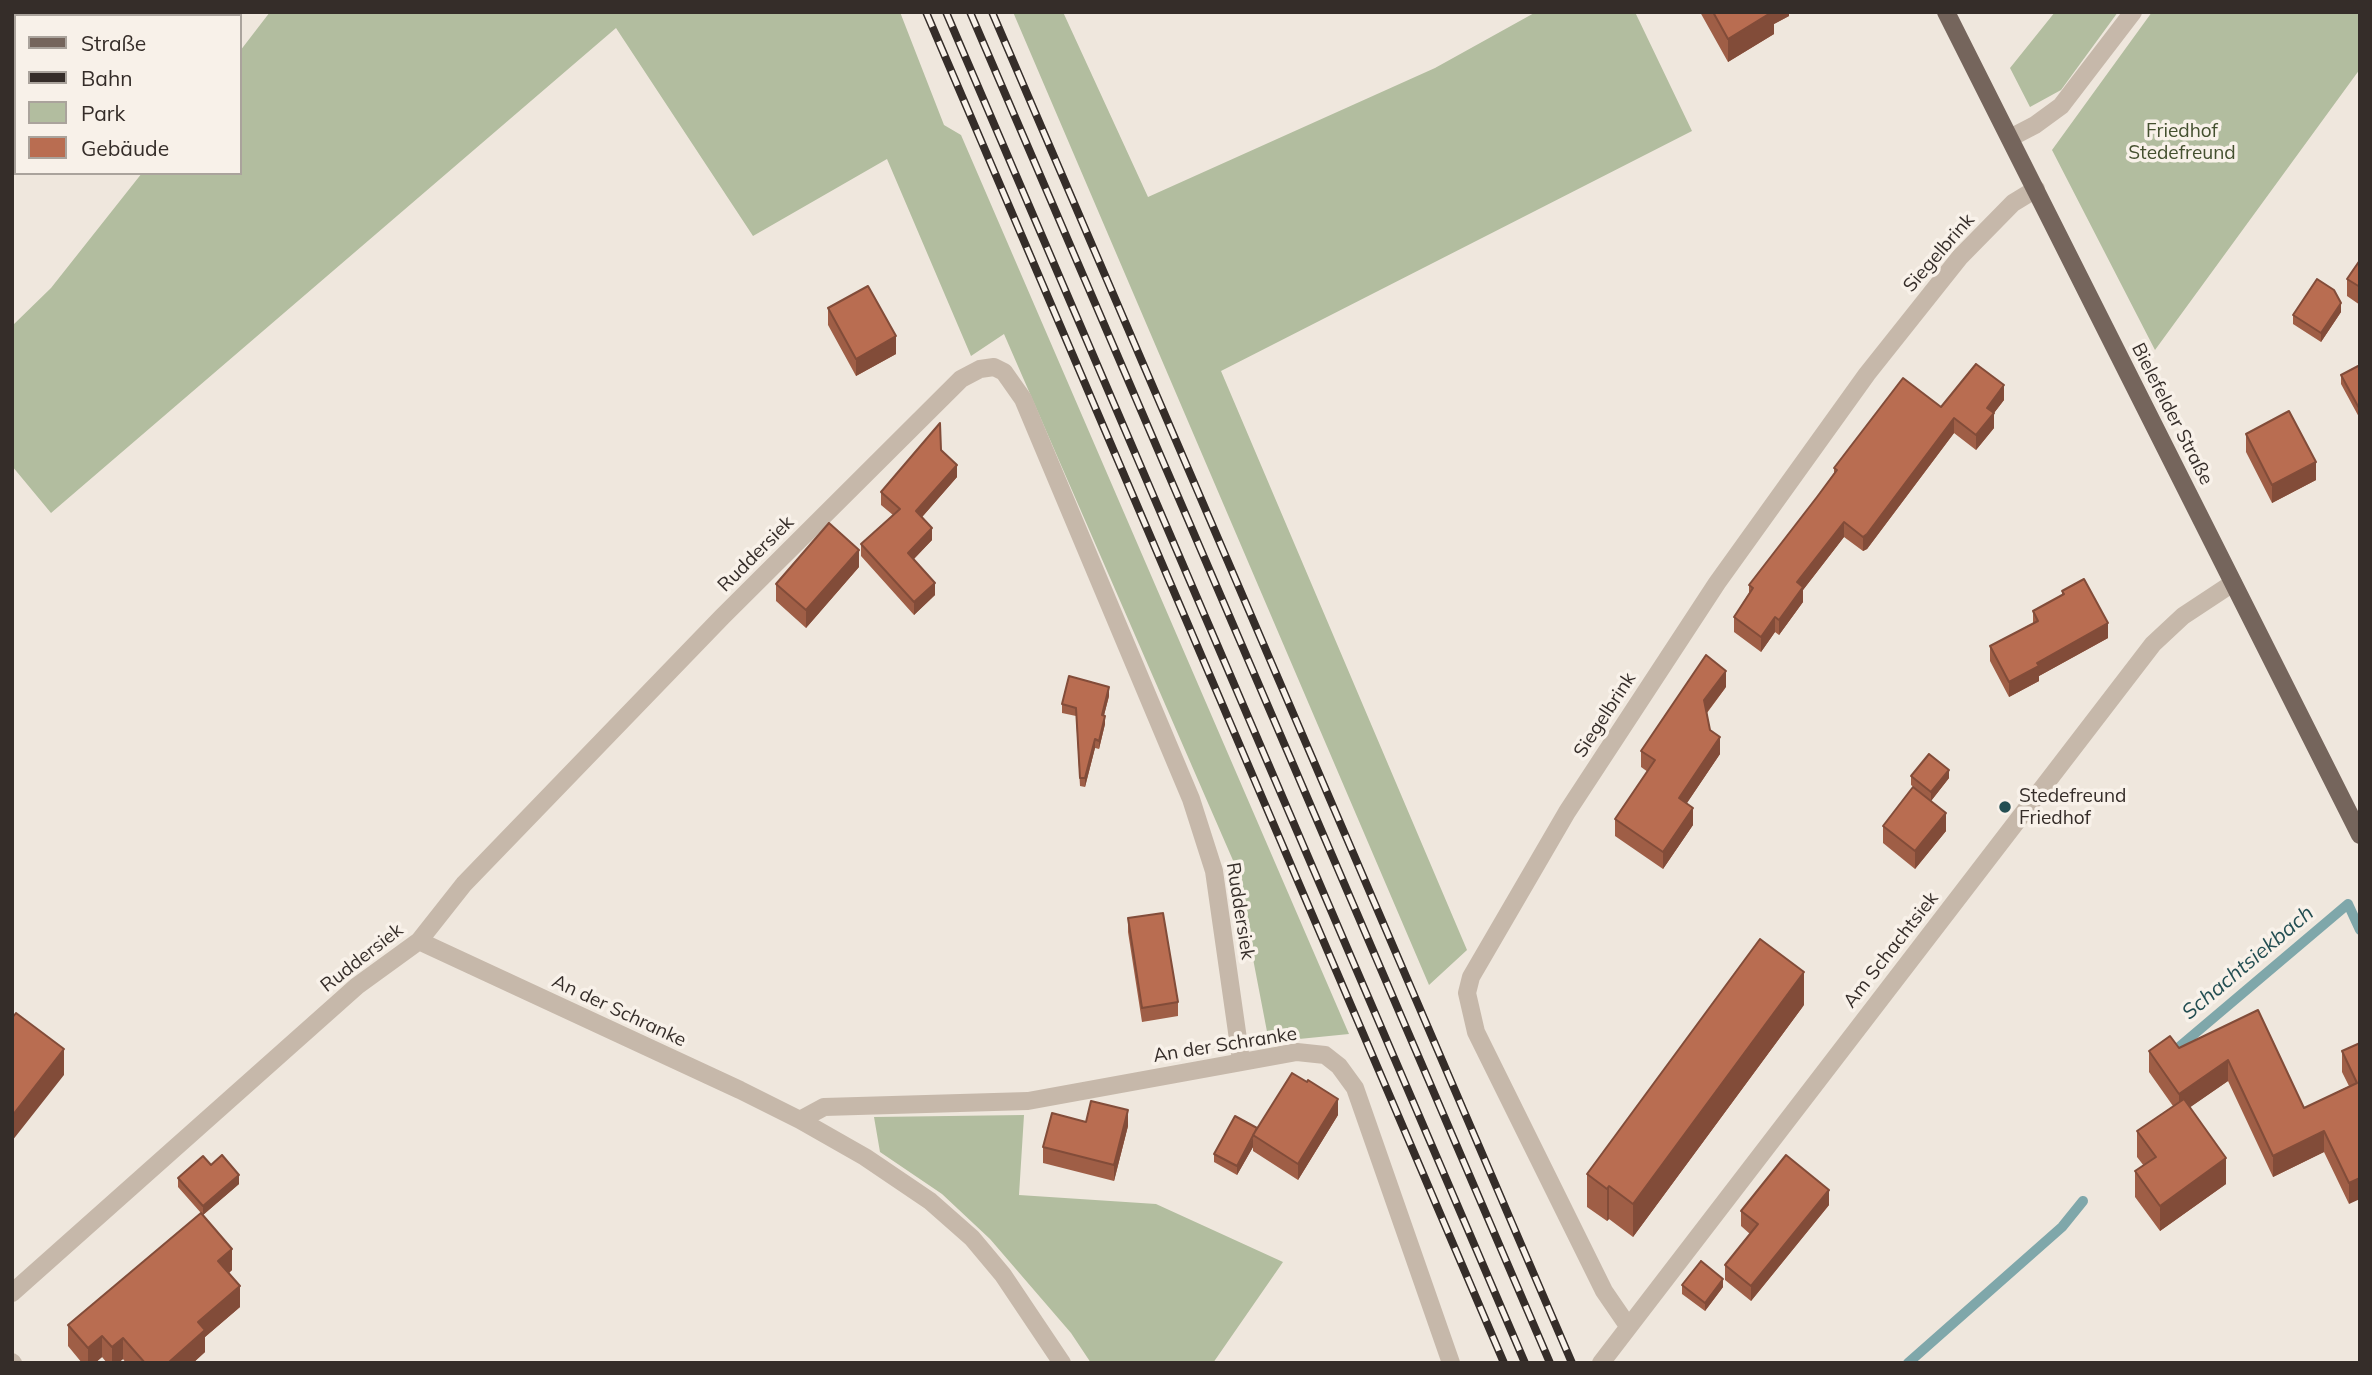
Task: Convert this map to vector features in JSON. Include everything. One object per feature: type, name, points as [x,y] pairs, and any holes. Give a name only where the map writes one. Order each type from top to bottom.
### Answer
[{"type":"main road","name":"Bielefelder Straße","points":[[1946,12],[2360,835]]},
{"type":"street","points":[[2010,138],[2035,125],[2061,106],[2133,12]]},
{"type":"street","name":"Siegelbrink","points":[[1628,1326],[1604,1291],[1476,1032],[1467,993],[1472,977],[1567,812],[1740,550],[1867,374],[1960,257],[2012,203],[2036,189]]},
{"type":"street","name":"Ruddersiek","points":[[12,1293],[356,986],[418,941],[464,884],[713,627],[951,388],[980,369],[994,367],[1004,372],[1023,398],[1191,799],[1214,872],[1241,1060]]},
{"type":"street","name":"Am Schachtsiek","points":[[1601,1363],[2153,644],[2183,616],[2232,583]]},
{"type":"street","name":"An der Schranke","points":[[418,941],[800,1120],[865,1157],[930,1201],[972,1238],[1003,1275],[1062,1363]]},
{"type":"street","name":"An der Schranke","points":[[800,1120],[824,1107],[1028,1101],[1241,1060],[1297,1052],[1325,1055],[1339,1066],[1355,1088],[1451,1363]]},
{"type":"green space","points":[[270,12],[900,12],[944,125],[961,135],[1349,1034],[1269,1042],[1235,865],[1004,334],[971,356],[887,159],[753,236],[616,28],[51,513],[12,466],[12,326],[51,288],[140,175],[242,175],[242,48]]},
{"type":"green space","points":[[1013,12],[1063,12],[1148,197],[1435,68],[1536,12],[1635,12],[1692,131],[1221,371],[1467,950],[1429,985]]},
{"type":"green space","points":[[2055,12],[2118,12],[2061,90],[2030,107],[2010,68]]},
{"type":"green space","name":"Friedhof Stedefreund","points":[[2152,12],[2360,12],[2360,69],[2155,350],[2052,150]]},
{"type":"green space","points":[[1024,1115],[1019,1195],[1156,1204],[1283,1262],[1213,1363],[1091,1363],[1071,1333],[990,1239],[942,1194],[880,1152],[874,1117]]},
{"type":"building","points":[[100,12],[158,12],[156,14],[99,14]]},
{"type":"building","points":[[1713,12],[1772,12],[1728,39]]},
{"type":"building","points":[[12,25],[14,25],[14,102]]},
{"type":"building","points":[[2360,260],[2360,287],[2347,279]]},
{"type":"building","points":[[2317,279],[2334,290],[2341,303],[2321,333],[2293,315]]},
{"type":"building","points":[[868,286],[896,336],[856,359],[828,308]]},
{"type":"building","points":[[1976,364],[2004,385],[1987,408],[1994,413],[1976,435],[1954,418],[1867,534],[1863,537],[1844,522],[1797,582],[1803,587],[1779,620],[1775,617],[1761,637],[1734,617],[1753,588],[1749,585],[1903,378],[1941,407]]},
{"type":"building","points":[[2360,365],[2360,410],[2341,375]]},
{"type":"building","points":[[2289,411],[2316,462],[2272,485],[2246,434]]},
{"type":"building","points":[[940,423],[941,450],[957,465],[916,511],[932,528],[908,553],[935,583],[914,602],[861,544],[900,509],[881,492]]},
{"type":"building","points":[[829,523],[859,550],[806,610],[776,584]]},
{"type":"building","points":[[2084,579],[2108,623],[2009,682],[1990,646],[2038,621],[2033,611]]},
{"type":"building","points":[[1706,655],[1726,671],[1704,700],[1710,730],[1720,737],[1679,798],[1693,808],[1663,852],[1615,819],[1655,760],[1641,751]]},
{"type":"building","points":[[1069,676],[1109,687],[1099,741],[1095,739],[1085,778],[1080,778],[1076,708],[1062,704]]},
{"type":"building","points":[[1929,754],[1949,770],[1931,792],[1911,776]]},
{"type":"building","points":[[1913,787],[1946,813],[1915,851],[1883,826]]},
{"type":"building","points":[[1163,913],[1178,1002],[1142,1008],[1128,918]]},
{"type":"building","points":[[1760,939],[1804,972],[1633,1204],[1587,1174]]},
{"type":"building","points":[[2258,1010],[2304,1108],[2357,1083],[2342,1051],[2360,1043],[2360,1178],[2349,1183],[2324,1131],[2273,1156],[2228,1060],[2179,1094],[2149,1051],[2170,1036],[2179,1048]]},
{"type":"building","points":[[16,1013],[64,1049],[12,1116],[12,1018]]},
{"type":"building","points":[[1292,1073],[1338,1099],[1298,1164],[1253,1135]]},
{"type":"building","points":[[2184,1099],[2226,1158],[2160,1206],[2135,1171],[2156,1157],[2137,1131]]},
{"type":"building","points":[[1091,1101],[1128,1110],[1114,1165],[1043,1147],[1052,1113],[1086,1122]]},
{"type":"building","points":[[1235,1116],[1257,1128],[1237,1166],[1214,1154]]},
{"type":"building","points":[[222,1155],[239,1175],[203,1206],[178,1178],[203,1156],[211,1165]]},
{"type":"building","points":[[1786,1155],[1829,1190],[1751,1286],[1725,1265],[1758,1224],[1741,1211]]},
{"type":"building","points":[[201,1213],[232,1249],[218,1261],[240,1286],[198,1322],[205,1330],[168,1363],[145,1363],[123,1338],[112,1347],[102,1336],[88,1348],[68,1325]]},
{"type":"building","points":[[1701,1261],[1723,1279],[1705,1303],[1682,1285]]},
{"type":"waterway","name":"Schachtsiekbach","points":[[2184,1056],[2179,1047],[2348,904],[2360,930]]},
{"type":"waterway","name":"Schachtsiekbach","points":[[1908,1363],[2062,1227],[2083,1201]]},
{"type":"railway","points":[[926,12],[1504,1363]]},
{"type":"railway","points":[[946,12],[1525,1363]]},
{"type":"railway","points":[[970,12],[1550,1363]]},
{"type":"railway","points":[[992,12],[1572,1363]]},
{"type":"place","name":"Stedefreund Friedhof","points":[[2005,807]]}]
